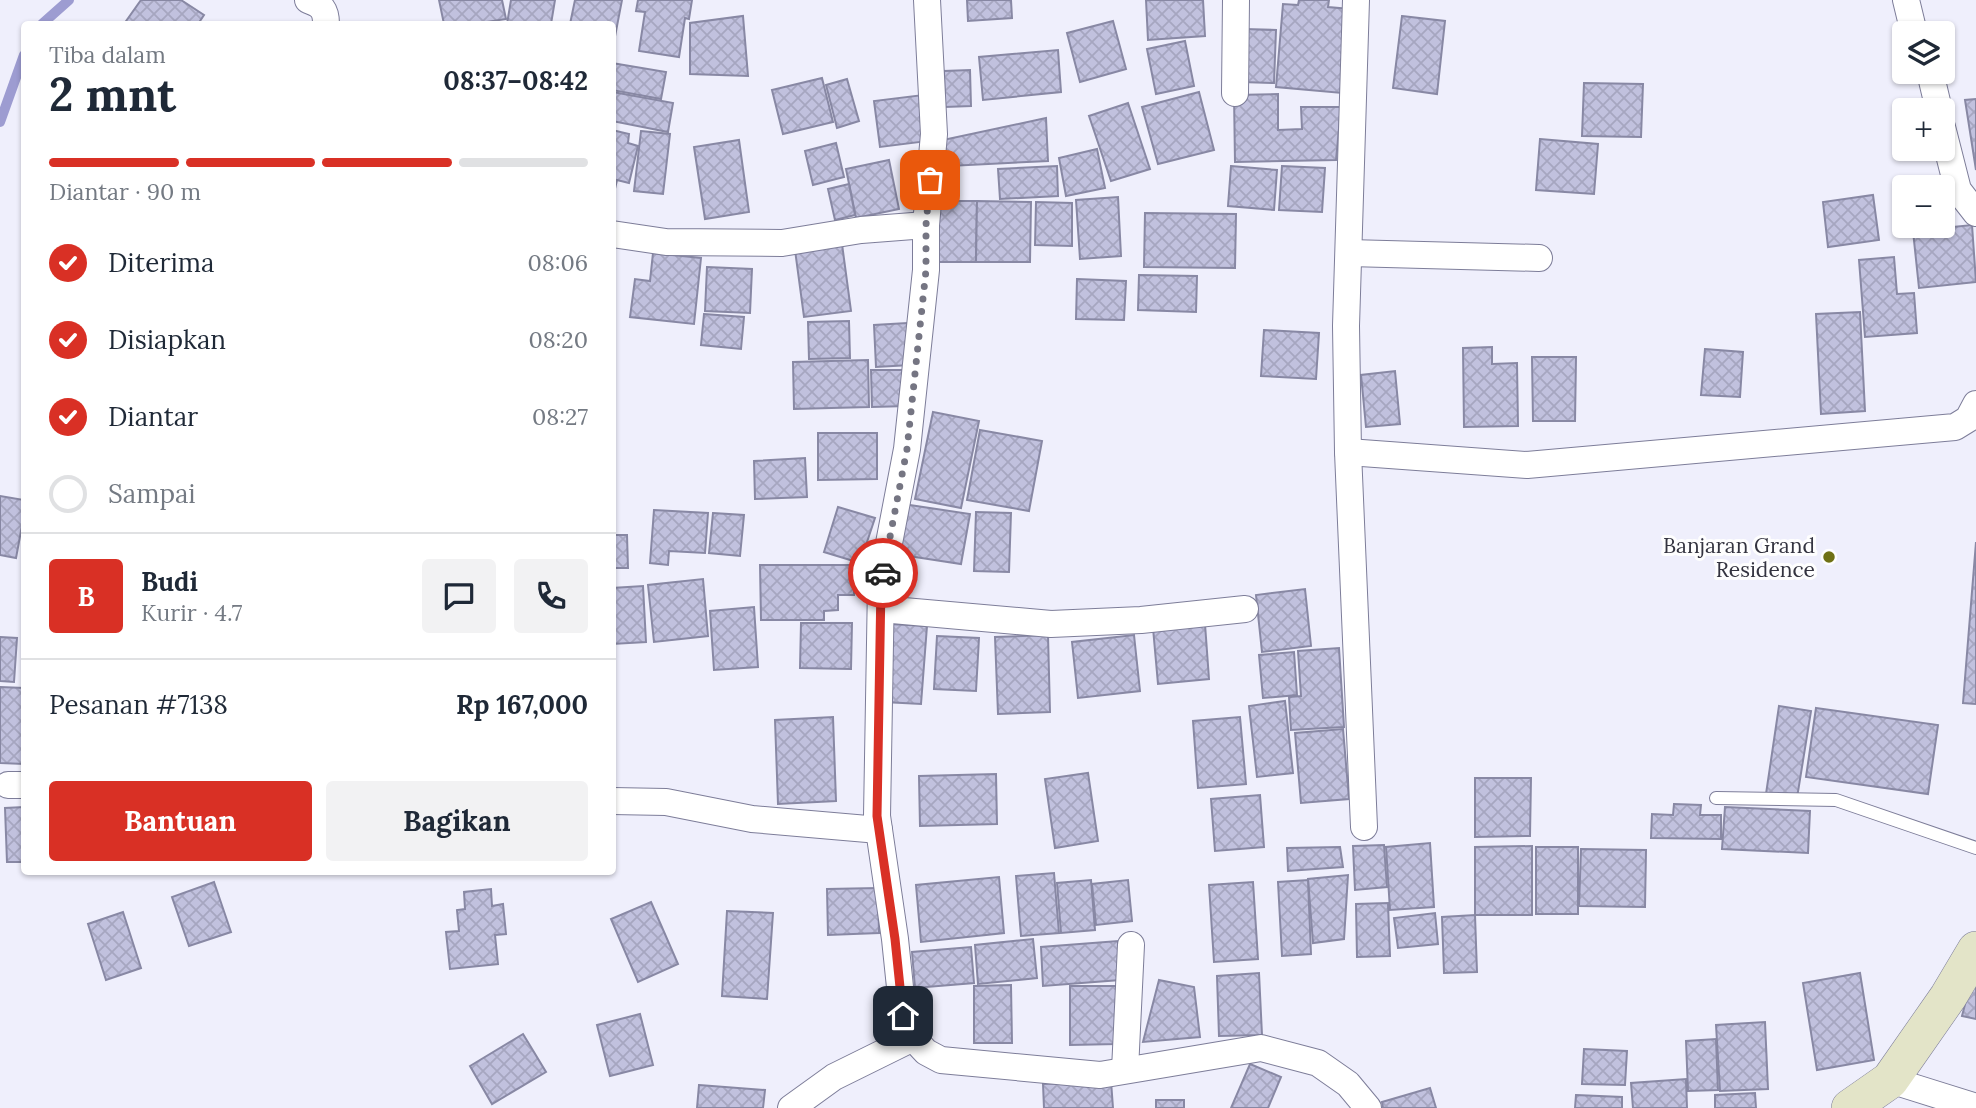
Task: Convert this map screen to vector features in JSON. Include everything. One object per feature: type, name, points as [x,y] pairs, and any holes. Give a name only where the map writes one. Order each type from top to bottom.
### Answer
[{"type":"street","points":[[308,0],[320,4],[326,21]]},
{"type":"street","points":[[927,0],[934,134],[926,225],[926,270],[907,449],[881,597],[877,816],[903,1016],[913,1038],[926,1052],[941,1060],[1100,1074],[1261,1048],[1318,1063],[1348,1084],[1368,1108]]},
{"type":"street","points":[[1235,93],[1236,0]]},
{"type":"street","points":[[1356,0],[1346,326],[1348,452],[1364,827]]},
{"type":"street","points":[[1906,0],[1911,21]]},
{"type":"street","points":[[1951,161],[1958,190],[1976,213]]},
{"type":"street","points":[[616,235],[666,242],[782,243],[861,230],[926,225]]},
{"type":"street","points":[[1349,253],[1539,258]]},
{"type":"street","points":[[1348,452],[1540,464],[1955,427],[1968,419],[1976,404]]},
{"type":"street","points":[[881,597],[1051,624],[1141,620],[1245,608]]},
{"type":"street","points":[[616,801],[666,802],[752,819],[879,830]]},
{"type":"street","points":[[1125,1070],[1131,945]]},
{"type":"street","points":[[1850,1108],[1890,1080],[1948,997],[1976,950]]},
{"type":"street","points":[[791,1108],[834,1077],[913,1038]]},
{"type":"street","points":[[1890,1080],[1976,1107]]},
{"type":"lane","points":[[1716,798],[1836,800],[1976,848]]},
{"type":"building","points":[[141,0],[181,0],[204,15],[200,21],[126,21]]},
{"type":"building","points":[[439,0],[502,0],[506,19],[493,21],[443,21]]},
{"type":"building","points":[[511,0],[555,0],[552,21],[508,21]]},
{"type":"building","points":[[575,0],[622,0],[616,31],[616,21],[571,21]]},
{"type":"building","points":[[638,0],[692,0],[689,19],[685,18],[679,57],[639,51],[645,12],[636,11]]},
{"type":"building","points":[[967,0],[1011,0],[1012,18],[968,21]]},
{"type":"building","points":[[1146,0],[1203,0],[1205,36],[1148,40]]},
{"type":"building","points":[[1299,0],[1329,0],[1328,7],[1350,9],[1342,93],[1276,87],[1283,4],[1298,5]]},
{"type":"building","points":[[743,16],[748,76],[690,74],[690,23]]},
{"type":"building","points":[[1402,16],[1445,21],[1437,94],[1393,88]]},
{"type":"building","points":[[1113,21],[1126,69],[1080,82],[1067,33]]},
{"type":"building","points":[[1244,29],[1276,30],[1274,83],[1242,82]]},
{"type":"building","points":[[1185,41],[1194,86],[1156,94],[1147,49]]},
{"type":"building","points":[[1058,50],[1061,92],[983,100],[979,57]]},
{"type":"building","points":[[616,64],[666,72],[661,99],[616,91]]},
{"type":"building","points":[[970,70],[971,106],[945,107],[944,71]]},
{"type":"building","points":[[822,78],[833,122],[783,134],[772,90]]},
{"type":"building","points":[[847,79],[859,121],[837,128],[826,85]]},
{"type":"building","points":[[1584,83],[1643,84],[1641,137],[1582,136]]},
{"type":"building","points":[[1199,92],[1214,150],[1158,164],[1142,107]]},
{"type":"building","points":[[616,93],[673,103],[668,132],[616,122]]},
{"type":"building","points":[[1278,94],[1278,130],[1302,129],[1301,107],[1341,107],[1336,160],[1235,162],[1234,95]]},
{"type":"building","points":[[923,95],[928,141],[880,147],[874,101]]},
{"type":"building","points":[[1976,99],[1976,170],[1965,100]]},
{"type":"building","points":[[1128,103],[1150,169],[1111,181],[1089,116]]},
{"type":"building","points":[[1046,118],[1048,161],[949,166],[943,140]]},
{"type":"building","points":[[616,131],[629,134],[628,143],[638,146],[629,183],[617,180],[616,184]]},
{"type":"building","points":[[641,131],[670,134],[663,194],[634,191]]},
{"type":"building","points":[[1540,139],[1598,144],[1594,194],[1536,190]]},
{"type":"building","points":[[739,140],[749,212],[705,219],[694,147]]},
{"type":"building","points":[[836,143],[844,177],[813,185],[805,151]]},
{"type":"building","points":[[1097,149],[1105,188],[1066,196],[1059,158]]},
{"type":"building","points":[[889,160],[899,209],[856,218],[846,169]]},
{"type":"building","points":[[1057,166],[1058,196],[1000,199],[998,169]]},
{"type":"building","points":[[1231,166],[1277,170],[1274,210],[1228,206]]},
{"type":"building","points":[[1282,166],[1325,168],[1322,212],[1279,210]]},
{"type":"building","points":[[849,184],[855,215],[835,220],[828,189]]},
{"type":"building","points":[[1873,195],[1879,240],[1828,247],[1823,202]]},
{"type":"building","points":[[1118,197],[1121,256],[1080,259],[1076,200]]},
{"type":"building","points":[[939,201],[977,201],[976,262],[938,262]]},
{"type":"building","points":[[977,201],[1031,202],[1030,262],[976,262]]},
{"type":"building","points":[[1036,202],[1072,203],[1072,246],[1035,245]]},
{"type":"building","points":[[1145,213],[1236,214],[1235,268],[1144,267]]},
{"type":"building","points":[[1972,225],[1976,282],[1919,288],[1914,238],[1955,238],[1955,227]]},
{"type":"building","points":[[842,244],[851,311],[804,317],[795,250]]},
{"type":"building","points":[[653,253],[701,258],[694,324],[630,317],[635,279],[650,281]]},
{"type":"building","points":[[1894,257],[1897,294],[1914,293],[1917,333],[1865,337],[1859,260]]},
{"type":"building","points":[[707,267],[752,269],[750,313],[705,311]]},
{"type":"building","points":[[1139,275],[1197,276],[1196,312],[1138,310]]},
{"type":"building","points":[[1077,279],[1126,281],[1124,320],[1076,319]]},
{"type":"building","points":[[1860,312],[1865,411],[1821,414],[1816,314]]},
{"type":"building","points":[[704,314],[744,317],[741,349],[701,345]]},
{"type":"building","points":[[849,321],[850,358],[809,359],[808,322]]},
{"type":"building","points":[[907,323],[910,365],[876,367],[874,325]]},
{"type":"building","points":[[1264,330],[1319,333],[1316,379],[1261,376]]},
{"type":"building","points":[[1492,347],[1492,364],[1517,363],[1518,426],[1464,427],[1463,348]]},
{"type":"building","points":[[1705,349],[1743,352],[1740,397],[1701,395]]},
{"type":"building","points":[[1532,357],[1576,357],[1575,421],[1533,421]]},
{"type":"building","points":[[868,360],[869,407],[794,409],[793,362]]},
{"type":"building","points":[[871,370],[906,370],[907,406],[872,407]]},
{"type":"building","points":[[1395,371],[1400,424],[1366,427],[1361,375]]},
{"type":"building","points":[[933,412],[979,421],[961,508],[915,499]]},
{"type":"building","points":[[980,430],[1042,441],[1029,511],[967,500]]},
{"type":"building","points":[[818,433],[877,433],[877,479],[818,480]]},
{"type":"building","points":[[805,458],[807,497],[755,499],[754,461]]},
{"type":"building","points":[[0,496],[21,500],[21,531],[16,558],[0,555]]},
{"type":"building","points":[[903,504],[970,514],[961,564],[895,554]]},
{"type":"building","points":[[838,507],[875,518],[860,563],[824,552]]},
{"type":"building","points":[[654,510],[708,513],[705,553],[669,551],[668,565],[650,563]]},
{"type":"building","points":[[976,512],[1011,513],[1009,572],[974,571]]},
{"type":"building","points":[[713,513],[744,515],[740,556],[709,553]]},
{"type":"building","points":[[616,535],[627,535],[628,568],[616,568]]},
{"type":"building","points":[[1976,542],[1976,704],[1963,703]]},
{"type":"building","points":[[760,565],[854,565],[854,595],[838,595],[838,610],[824,611],[824,620],[761,620]]},
{"type":"building","points":[[703,579],[708,636],[654,642],[648,585]]},
{"type":"building","points":[[643,586],[646,642],[616,644],[616,588]]},
{"type":"building","points":[[1305,589],[1311,646],[1262,652],[1256,595]]},
{"type":"building","points":[[754,607],[758,667],[714,670],[710,611]]},
{"type":"building","points":[[801,623],[852,623],[851,669],[800,668]]},
{"type":"building","points":[[889,624],[927,626],[921,704],[884,702]]},
{"type":"building","points":[[1205,624],[1209,679],[1158,684],[1153,628]]},
{"type":"building","points":[[1048,635],[1050,712],[998,714],[995,637]]},
{"type":"building","points":[[1134,635],[1140,691],[1078,698],[1072,642]]},
{"type":"building","points":[[937,636],[979,638],[976,691],[934,689]]},
{"type":"building","points":[[0,637],[17,638],[14,682],[0,681]]},
{"type":"building","points":[[1339,648],[1344,727],[1291,730],[1289,697],[1301,696],[1298,651]]},
{"type":"building","points":[[1294,652],[1297,695],[1263,698],[1259,655]]},
{"type":"building","points":[[0,687],[21,688],[21,764],[0,763]]},
{"type":"building","points":[[1285,701],[1293,773],[1257,777],[1249,706]]},
{"type":"building","points":[[1779,706],[1811,711],[1797,798],[1766,794]]},
{"type":"building","points":[[1816,708],[1938,725],[1928,794],[1806,777]]},
{"type":"building","points":[[833,717],[836,801],[778,804],[775,720]]},
{"type":"building","points":[[1240,717],[1246,784],[1198,788],[1193,721]]},
{"type":"building","points":[[1343,729],[1349,799],[1301,803],[1295,733]]},
{"type":"building","points":[[1088,773],[1098,841],[1055,848],[1045,779]]},
{"type":"building","points":[[996,774],[997,824],[920,826],[919,776]]},
{"type":"building","points":[[1475,778],[1531,778],[1530,836],[1475,837]]},
{"type":"building","points":[[1260,795],[1264,847],[1215,851],[1211,799]]},
{"type":"building","points":[[1674,804],[1701,805],[1700,815],[1721,815],[1721,839],[1651,838],[1652,814],[1673,815]]},
{"type":"building","points":[[21,807],[21,862],[7,862],[5,808]]},
{"type":"building","points":[[1725,807],[1810,811],[1808,853],[1722,849]]},
{"type":"building","points":[[1430,843],[1434,907],[1390,910],[1386,847]]},
{"type":"building","points":[[1384,845],[1387,887],[1355,890],[1353,846]]},
{"type":"building","points":[[1532,846],[1532,915],[1475,915],[1475,847]]},
{"type":"building","points":[[1340,847],[1343,867],[1288,871],[1287,848]]},
{"type":"building","points":[[1536,847],[1578,847],[1578,914],[1536,914]]},
{"type":"building","points":[[1581,849],[1646,850],[1645,907],[1579,906]]},
{"type":"building","points":[[1054,873],[1059,933],[1021,936],[1016,876]]},
{"type":"building","points":[[1348,875],[1344,939],[1313,943],[1308,879]]},
{"type":"building","points":[[999,877],[1004,933],[921,942],[916,885]]},
{"type":"building","points":[[1091,880],[1095,930],[1061,933],[1057,883]]},
{"type":"building","points":[[1128,880],[1132,921],[1096,925],[1092,884]]},
{"type":"building","points":[[1308,880],[1311,954],[1282,956],[1278,882]]},
{"type":"building","points":[[214,882],[231,932],[189,946],[172,897]]},
{"type":"building","points":[[1253,882],[1258,959],[1214,962],[1209,885]]},
{"type":"building","points":[[878,888],[879,933],[828,935],[827,889]]},
{"type":"building","points":[[491,889],[492,906],[503,904],[506,934],[495,935],[498,964],[450,969],[446,932],[459,931],[457,910],[465,909],[464,892]]},
{"type":"building","points":[[651,902],[678,964],[638,982],[611,919]]},
{"type":"building","points":[[1388,903],[1390,956],[1357,957],[1356,904]]},
{"type":"building","points":[[727,911],[773,913],[767,999],[722,996]]},
{"type":"building","points":[[123,912],[141,968],[106,980],[88,924]]},
{"type":"building","points":[[1435,913],[1438,944],[1398,948],[1394,918]]},
{"type":"building","points":[[1475,915],[1477,972],[1444,973],[1442,917]]},
{"type":"building","points":[[1033,939],[1037,978],[978,984],[975,945]]},
{"type":"building","points":[[1118,941],[1120,980],[1043,986],[1041,947]]},
{"type":"building","points":[[971,947],[974,983],[915,988],[912,952]]},
{"type":"building","points":[[1974,970],[1976,971],[1976,1019],[1962,1016]]},
{"type":"building","points":[[1259,973],[1262,1035],[1219,1036],[1217,976]]},
{"type":"building","points":[[1860,973],[1874,1060],[1817,1070],[1803,983]]},
{"type":"building","points":[[1159,980],[1194,987],[1200,1037],[1143,1042]]},
{"type":"building","points":[[1011,985],[1012,1043],[974,1043],[974,986]]},
{"type":"building","points":[[1070,986],[1116,986],[1117,1044],[1070,1045]]},
{"type":"building","points":[[640,1014],[653,1065],[610,1076],[597,1025]]},
{"type":"building","points":[[1765,1022],[1768,1089],[1720,1091],[1716,1025]]},
{"type":"building","points":[[523,1034],[546,1072],[492,1104],[470,1066]]},
{"type":"building","points":[[1716,1039],[1718,1090],[1688,1091],[1686,1041]]},
{"type":"building","points":[[1584,1049],[1627,1051],[1625,1085],[1582,1084]]},
{"type":"building","points":[[1250,1064],[1281,1077],[1268,1108],[1231,1108]]},
{"type":"building","points":[[1686,1079],[1687,1108],[1633,1108],[1631,1083]]},
{"type":"building","points":[[1111,1081],[1113,1108],[1044,1108],[1043,1084]]},
{"type":"building","points":[[699,1085],[765,1090],[763,1108],[697,1108]]},
{"type":"building","points":[[1430,1088],[1436,1108],[1383,1108],[1382,1102]]},
{"type":"building","points":[[1755,1093],[1756,1108],[1715,1108],[1715,1095]]},
{"type":"building","points":[[1576,1095],[1622,1097],[1622,1108],[1575,1108]]},
{"type":"building","points":[[1156,1100],[1184,1100],[1184,1108],[1156,1108]]},
{"type":"waterway","points":[[45,21],[69,0]]},
{"type":"waterway","points":[[0,122],[21,63]]},
{"type":"way so far","points":[[883,573],[907,449],[926,270],[930,180]]},
{"type":"place","name":"Banjaran Grand Residence","points":[[1829,557]]},
{"type":"route","points":[[883,573],[877,816],[903,1016]]}]
